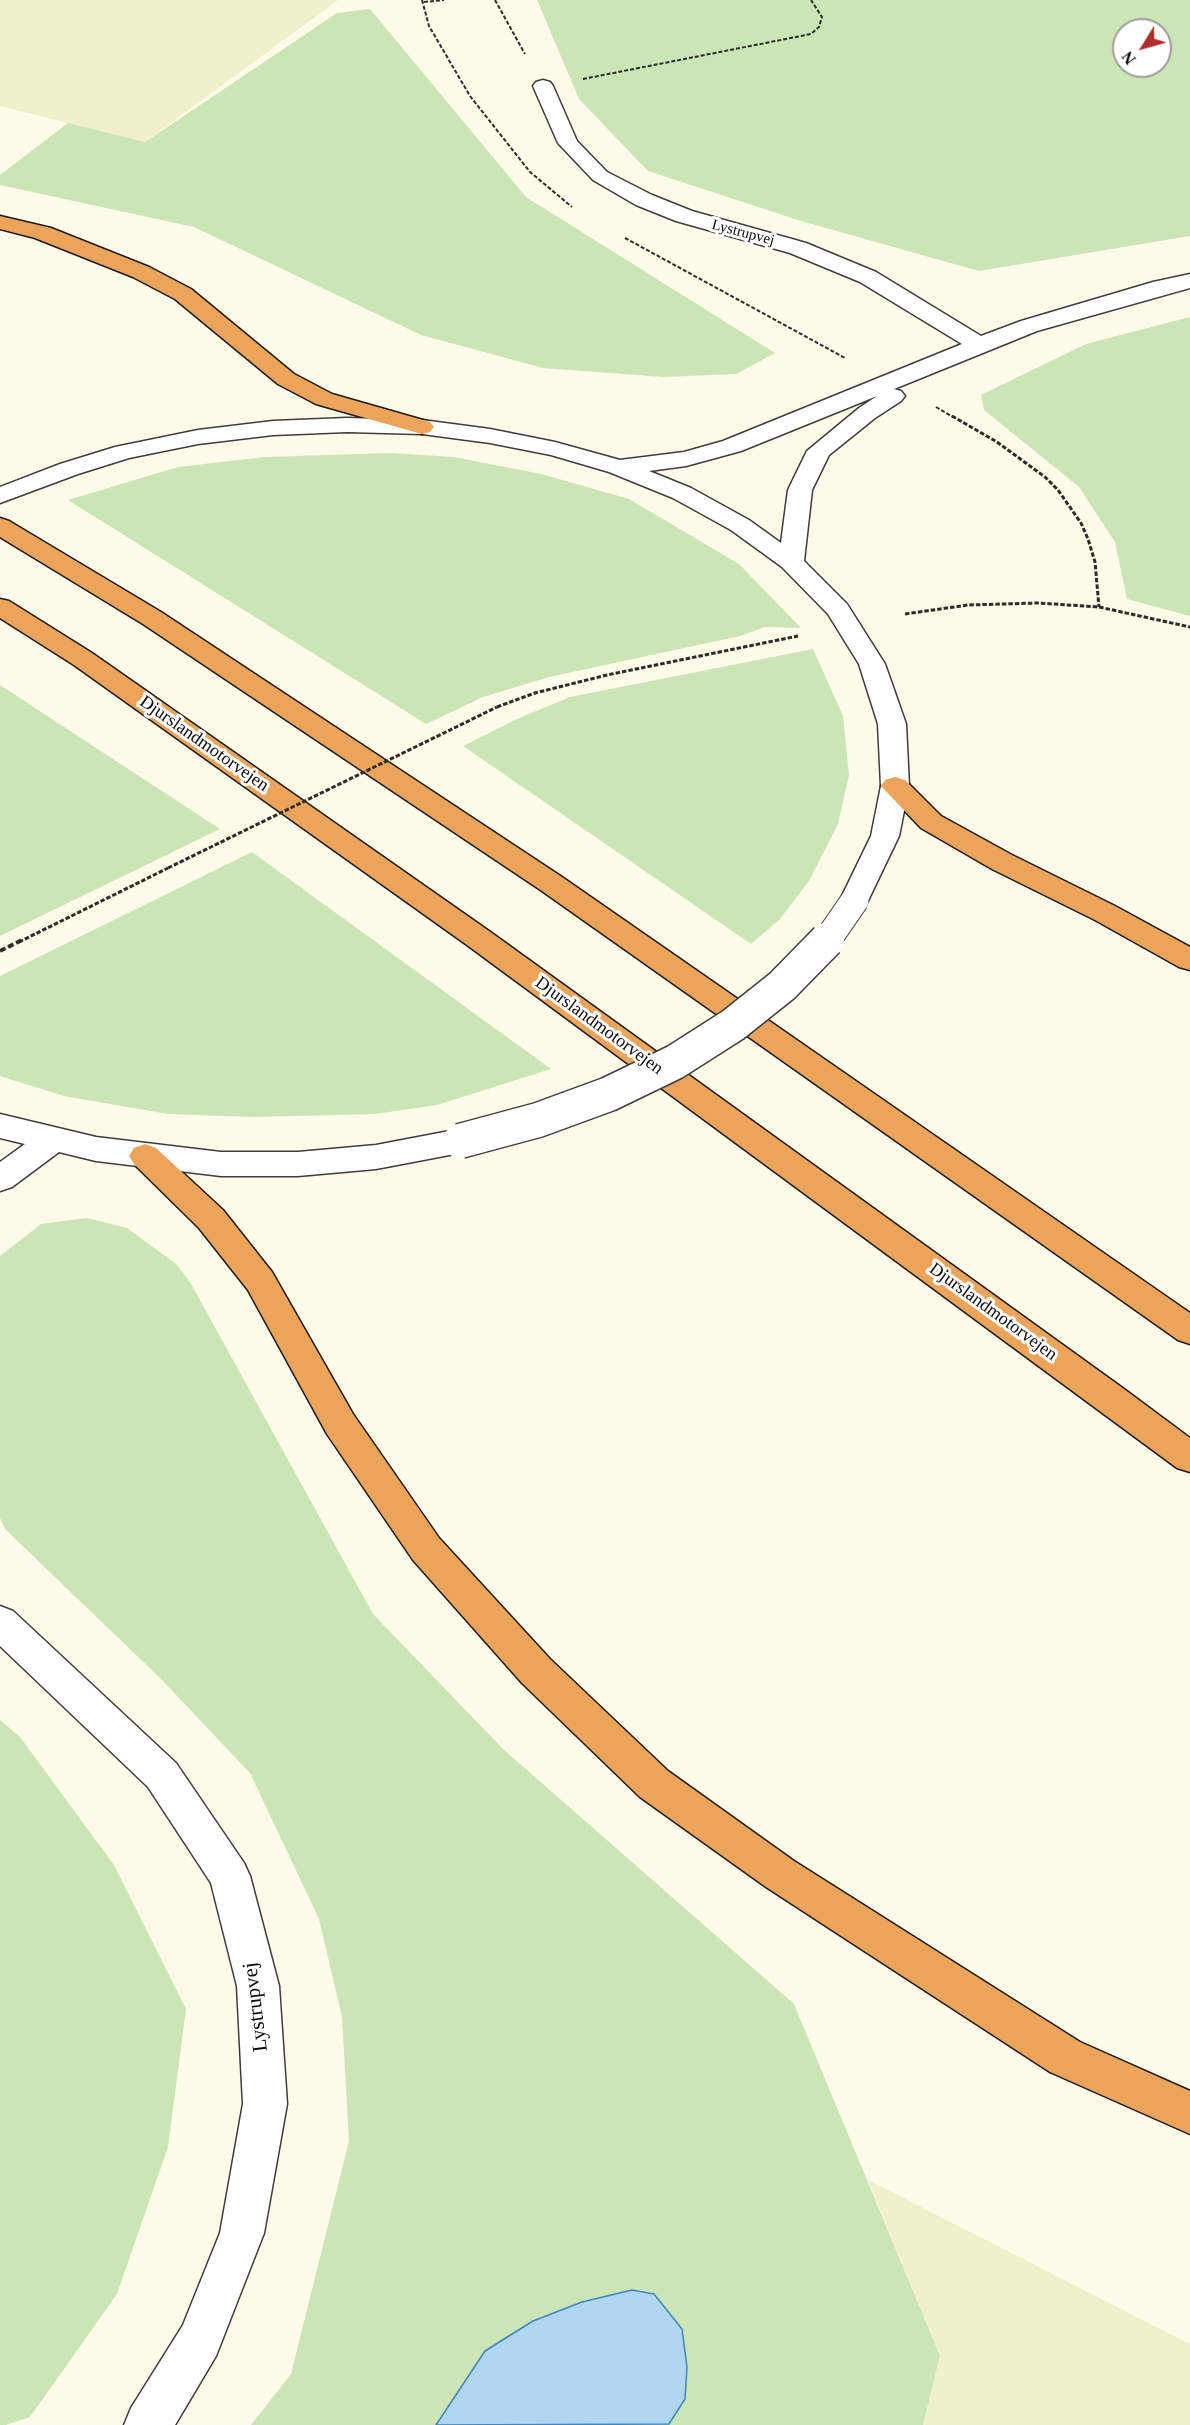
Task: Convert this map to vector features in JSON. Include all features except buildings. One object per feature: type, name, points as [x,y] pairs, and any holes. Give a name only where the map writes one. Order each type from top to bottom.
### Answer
[{"type":"highway","points":[[0,222],[44,233],[141,272],[183,294],[286,379],[324,399],[422,428]]},
{"type":"highway","points":[[0,526],[152,618],[552,884],[1190,1331]]},
{"type":"highway","name":"Djurslandmotorvejen","points":[[0,607],[83,659],[478,938],[1190,1458]]},
{"type":"highway","points":[[895,786],[931,822],[1002,862],[1106,913],[1190,960]]},
{"type":"highway","points":[[145,1156],[211,1220],[260,1281],[340,1424],[426,1549],[536,1671],[654,1784],[780,1874],[1065,2057],[1190,2113]]},
{"type":"street","name":"Lystrupvej","points":[[543,86],[568,143],[600,176],[644,200],[684,216],[798,248],[868,277],[979,345]]},
{"type":"street","points":[[618,467],[687,459],[732,447],[979,345],[1060,316],[1190,281]]},
{"type":"street","points":[[791,562],[800,490],[819,452],[867,413],[953,357]]},
{"type":"street","points":[[0,496],[69,469],[124,452],[198,437],[273,428],[347,425],[422,428],[490,436],[555,449],[618,467],[682,493],[740,525],[791,562],[838,610],[872,664],[892,724],[895,786],[885,836],[855,900],[824,944],[782,986],[733,1025],[675,1062],[609,1094],[538,1120],[460,1141],[376,1157],[298,1164],[221,1164],[145,1156],[96,1149],[0,1126]]},
{"type":"street","points":[[0,1179],[53,1140]]},
{"type":"street","name":"Lystrupvej","points":[[0,1622],[162,1775],[230,1876],[258,1986],[265,2104],[242,2233],[200,2340],[148,2425]]},
{"type":"path","points":[[422,0],[444,0]]},
{"type":"path","points":[[495,0],[543,86],[811,34],[819,27],[822,17],[811,0]]},
{"type":"path","points":[[928,403],[997,441],[1045,477],[1058,490],[1081,523],[1088,539],[1095,562],[1099,607]]},
{"type":"path","points":[[905,615],[956,606],[1006,602],[1099,607],[1190,627]]},
{"type":"path","points":[[0,951],[497,707],[535,693],[598,677],[798,636]]},
{"type":"green space","points":[[0,0],[338,0],[145,142],[0,106]]},
{"type":"green space","points":[[537,0],[1190,0],[1190,236],[979,271],[801,221],[648,171],[579,99]]},
{"type":"green space","points":[[370,9],[526,197],[775,353],[736,374],[663,377],[543,368],[421,335],[194,227],[0,185],[0,175],[68,123],[145,142],[337,13]]},
{"type":"green space","points":[[1190,317],[1190,616],[1127,599],[1115,542],[1079,487],[984,410],[981,395],[1086,344]]},
{"type":"green space","points":[[391,453],[454,457],[541,474],[629,499],[739,564],[801,628],[765,627],[740,636],[549,677],[483,697],[426,724],[68,500],[178,467],[265,457]]},
{"type":"green space","points":[[813,649],[843,716],[849,775],[838,824],[809,881],[779,920],[751,944],[463,746],[517,719],[570,697]]},
{"type":"green space","points":[[0,685],[220,829],[0,936]]},
{"type":"green space","points":[[252,852],[551,1069],[437,1105],[375,1114],[253,1117],[168,1114],[64,1096],[0,1076],[0,976]]},
{"type":"green space","points":[[87,1218],[127,1228],[176,1264],[190,1282],[373,1614],[503,1749],[794,2004],[940,2356],[923,2425],[251,2425],[291,2374],[349,2141],[342,2017],[319,1919],[250,1773],[161,1679],[5,1529],[0,1518],[0,1256],[41,1224]]},
{"type":"green space","points":[[0,1720],[20,1737],[114,1865],[186,2009],[168,2147],[117,2294],[30,2417],[6,2425],[0,2425]]},
{"type":"green space","points":[[868,2180],[1190,2344],[1190,2425],[923,2425],[940,2356]]},
{"type":"water","points":[[632,2290],[654,2294],[682,2329],[687,2367],[685,2399],[669,2424],[436,2425],[485,2351],[533,2321],[582,2302]]}]
